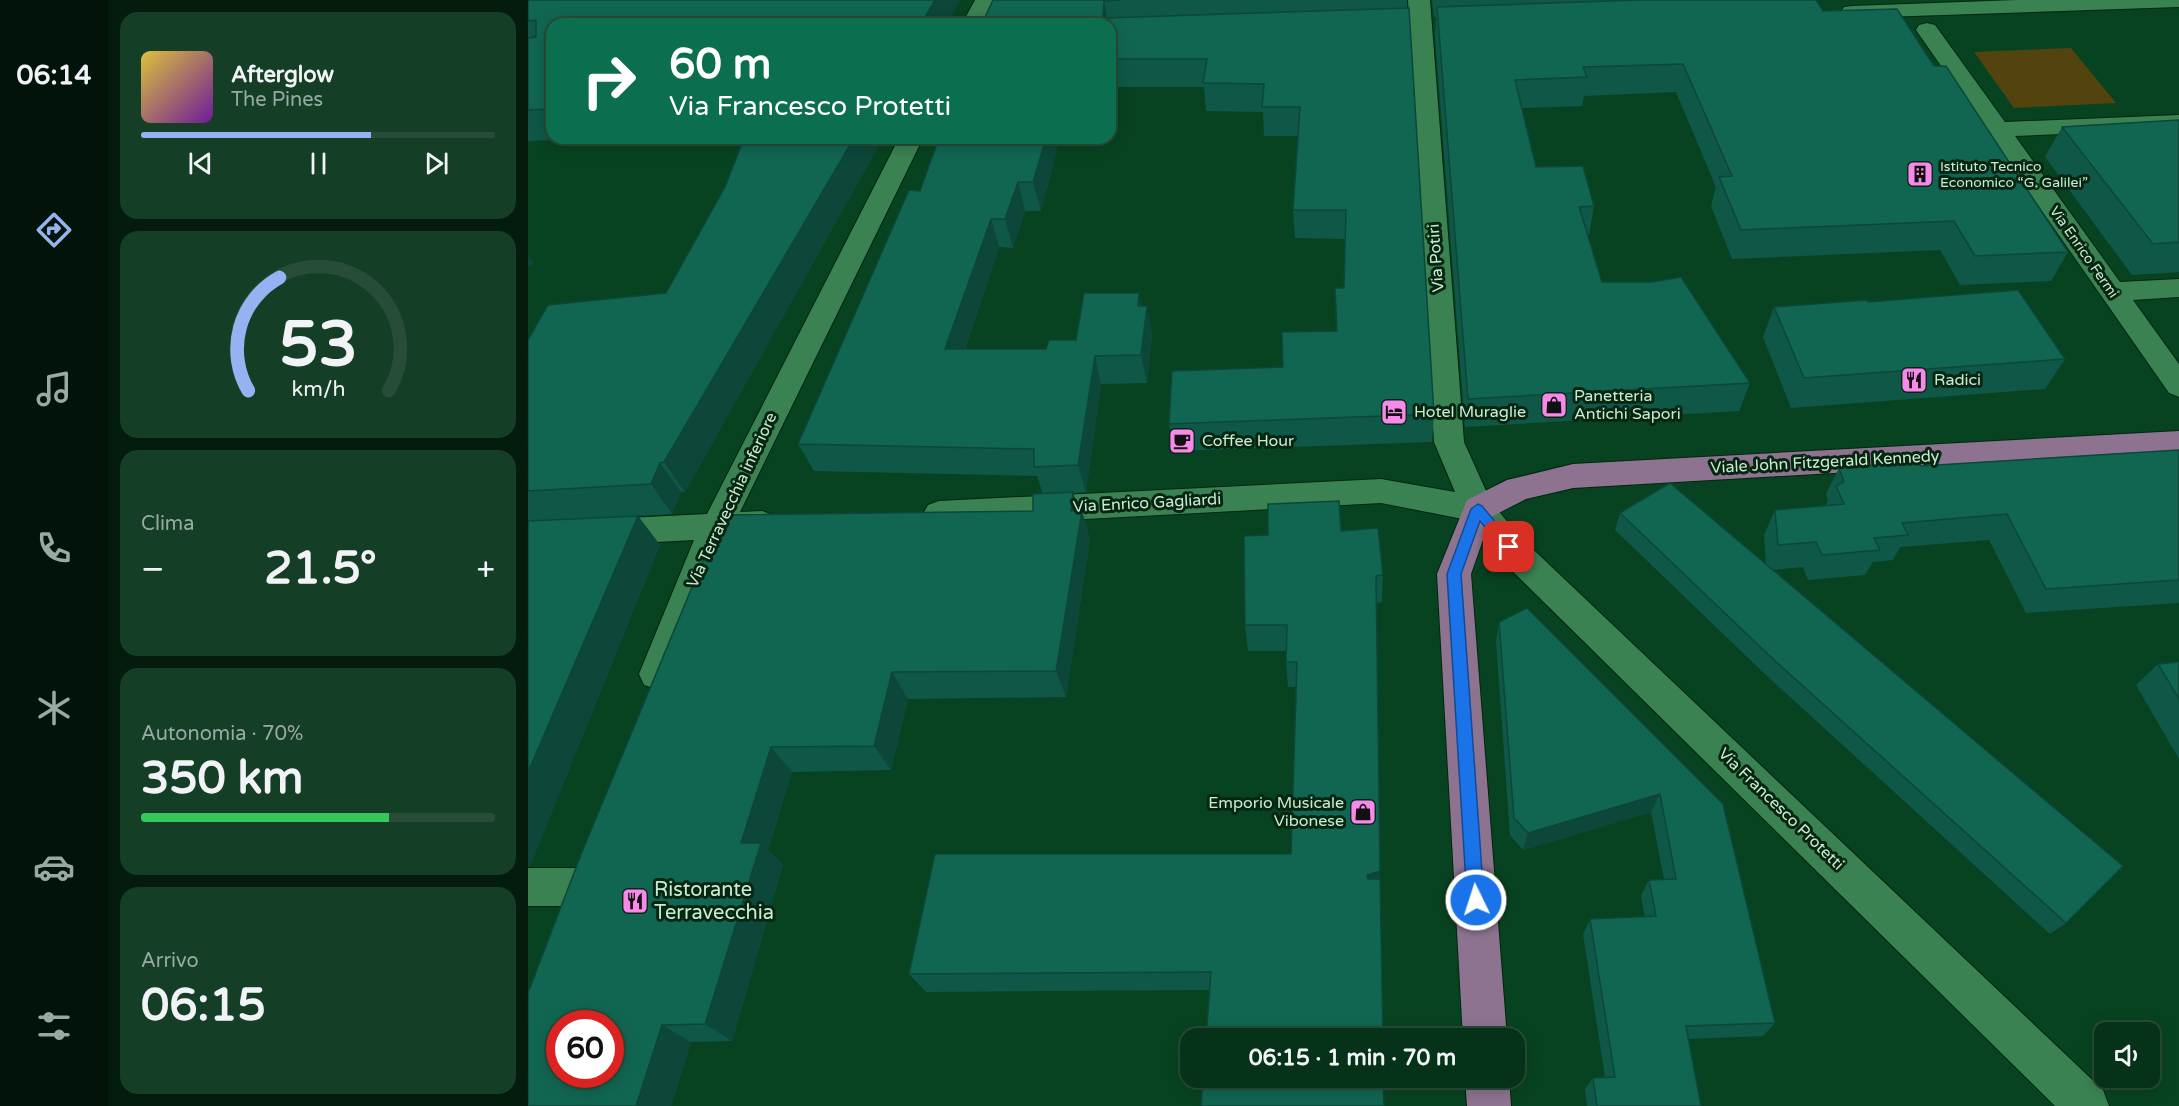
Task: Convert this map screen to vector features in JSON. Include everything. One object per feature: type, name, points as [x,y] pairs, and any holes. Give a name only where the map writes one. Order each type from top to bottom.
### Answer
[{"type":"main road","name":"Viale John Fitzgerald Kennedy","points":[[1478,509],[1518,489],[1574,476],[2179,442]]},
{"type":"main road","points":[[1478,509],[1454,574],[1484,1028]]},
{"type":"main road","points":[[1488,1088],[1489,1106]]},
{"type":"street","points":[[976,18],[986,0]]},
{"type":"street","points":[[1827,13],[2179,1]]},
{"type":"street","name":"Via Enrico Fermi","points":[[1911,10],[2179,386]]},
{"type":"street","name":"Via Potiri","points":[[1420,20],[1449,442],[1478,509]]},
{"type":"street","points":[[1996,130],[2179,122]]},
{"type":"street","name":"Via Terravecchia inferiore","points":[[648,699],[704,554],[833,290],[908,144]]},
{"type":"street","points":[[2112,291],[2179,288]]},
{"type":"street","name":"Via Enrico Gagliardi","points":[[908,516],[1381,491],[1478,509]]},
{"type":"street","name":"Via Francesco Protetti","points":[[1478,509],[1518,555],[2087,1106]]},
{"type":"street","points":[[528,536],[789,522]]},
{"type":"street","points":[[528,887],[575,887]]},
{"type":"shaded area","points":[[2071,48],[2116,103],[2014,108],[1974,52]]},
{"type":"building","points":[[528,0],[935,0],[924,18],[546,18],[546,109],[528,110],[528,38],[536,37],[536,20],[528,21]]},
{"type":"building","points":[[993,0],[1121,0],[1104,1],[1103,16],[1105,18],[985,18]]},
{"type":"building","points":[[1637,0],[1816,0],[1823,11],[1897,9],[1934,66],[1946,66],[2068,252],[1975,256],[1954,221],[1741,230],[1719,177],[1732,176],[1683,64],[1583,67],[1587,77],[1515,80],[1536,167],[1583,166],[1594,206],[1579,207],[1602,282],[1652,282],[1681,277],[1750,383],[1468,399],[1437,7]]},
{"type":"building","points":[[1409,8],[1434,414],[1169,424],[1172,371],[1283,367],[1282,332],[1337,331],[1335,288],[1344,288],[1346,210],[1293,210],[1300,107],[1262,107],[1264,84],[1203,83],[1207,59],[1116,59],[1116,18],[1105,18]]},
{"type":"building","points":[[2179,120],[2179,242],[2153,244],[2062,127]]},
{"type":"building","points":[[742,144],[850,144],[664,462],[660,463],[651,484],[528,491],[528,340],[548,305],[666,293],[725,187]]},
{"type":"building","points":[[937,144],[1044,144],[1033,182],[1018,182],[1005,219],[991,219],[945,349],[1046,349],[1049,340],[1076,340],[1084,293],[1139,293],[1138,306],[1147,306],[1141,355],[1095,356],[1078,465],[1034,467],[1034,449],[798,444],[909,190],[920,191]]},
{"type":"building","points":[[2018,290],[2065,359],[1804,378],[1774,307],[1867,300],[1868,302]]},
{"type":"building","points":[[2179,450],[2179,580],[2046,589],[2007,514],[1902,523],[1908,535],[1874,538],[1880,550],[1822,555],[1816,542],[1778,545],[1775,510],[1844,504],[1836,486],[1844,482],[1839,468],[1918,462],[1921,466]]},
{"type":"building","points":[[1670,483],[2123,866],[2066,923],[1774,660],[1620,513]]},
{"type":"building","points":[[1073,492],[1071,511],[1082,511],[1056,671],[892,672],[874,746],[771,747],[741,843],[761,843],[705,1024],[662,1025],[636,1106],[528,1106],[528,993],[582,852],[722,515],[1033,511],[1033,494]]},
{"type":"building","points":[[1339,501],[1341,531],[1378,528],[1383,575],[1376,576],[1380,871],[1367,875],[1368,879],[1380,879],[1383,1028],[1207,1028],[1211,972],[909,974],[935,854],[1291,854],[1297,662],[1286,662],[1287,625],[1245,625],[1244,536],[1268,535],[1268,504]]},
{"type":"building","points":[[638,516],[528,772],[528,521]]},
{"type":"building","points":[[1527,608],[1723,804],[1775,1023],[1686,1026],[1701,1106],[1597,1106],[1593,1078],[1615,1077],[1590,919],[1656,916],[1649,880],[1676,879],[1660,794],[1528,833],[1514,818],[1499,622]]},
{"type":"building","points":[[2179,662],[2179,699],[2158,664]]},
{"type":"building","points":[[1202,1088],[1383,1088],[1384,1106],[1201,1106]]},
{"type":"place","name":"Istituto Tecnico Economico “G. Galilei”","points":[[1920,174]]},
{"type":"place","name":"Radici","points":[[1914,380]]},
{"type":"place","name":"Panetteria Antichi Sapori","points":[[1554,405]]},
{"type":"place","name":"Hotel Muraglie","points":[[1394,412]]},
{"type":"place","name":"Coffee Hour","points":[[1182,441]]},
{"type":"place","name":"Emporio Musicale Vibonese","points":[[1363,812]]},
{"type":"place","name":"Ristorante Terravecchia","points":[[635,901]]},
{"type":"route","points":[[1476,900],[1454,574],[1478,509],[1509,547]]}]
